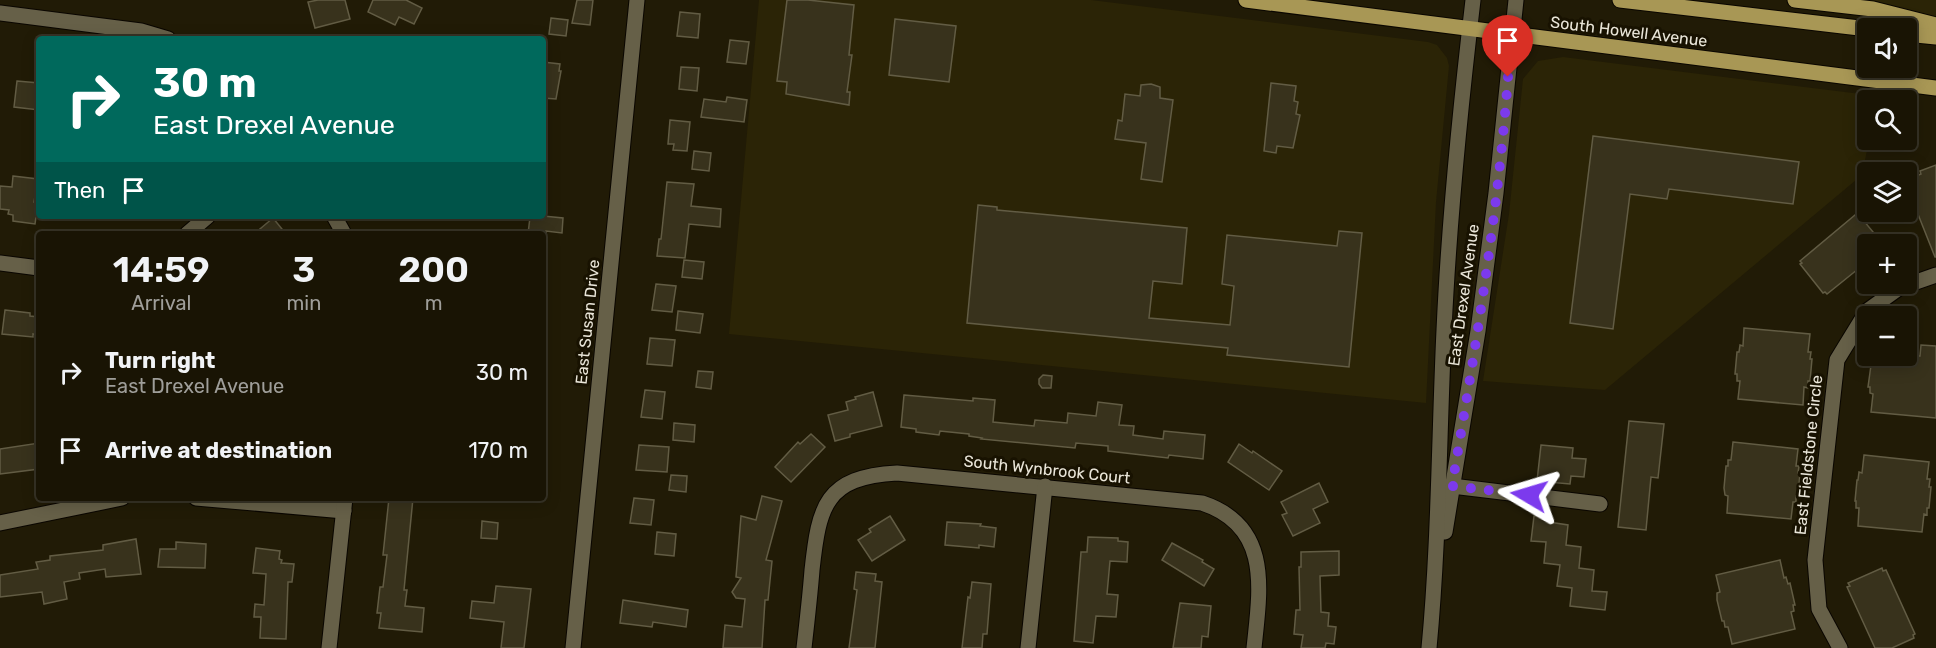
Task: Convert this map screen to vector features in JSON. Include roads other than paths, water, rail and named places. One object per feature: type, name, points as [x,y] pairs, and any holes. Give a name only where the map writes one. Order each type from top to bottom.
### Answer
[{"type":"main road","name":"South Howell Avenue","points":[[1245,0],[1936,88]]},
{"type":"main road","name":"South Howell Avenue","points":[[1620,0],[1857,28]]},
{"type":"main road","points":[[1795,0],[1873,9],[1936,25]]},
{"type":"main road","points":[[1917,35],[1936,37]]},
{"type":"street","name":"East Susan Drive","points":[[573,648],[638,0]]},
{"type":"street","name":"East Drexel Avenue","points":[[1429,648],[1434,594],[1444,328],[1452,190],[1473,0]]},
{"type":"street","name":"East Drexel Avenue","points":[[1434,594],[1482,297],[1496,194],[1516,0]]},
{"type":"street","points":[[3,9],[141,31],[158,36]]},
{"type":"street","points":[[190,231],[204,219]]},
{"type":"street","points":[[0,263],[36,268]]},
{"type":"street","name":"East Fieldstone Circle","points":[[1840,648],[1819,609],[1815,560],[1837,360],[1868,311],[1899,288],[1936,275]]},
{"type":"street","name":"South Wynbrook Court","points":[[804,648],[816,533],[821,514],[834,494],[848,484],[863,478],[897,473],[1044,486],[1203,503],[1216,507],[1238,524],[1248,537],[1256,554],[1259,594],[1254,648]]},
{"type":"street","points":[[1028,648],[1044,486]]},
{"type":"street","points":[[1452,486],[1600,504]]},
{"type":"street","points":[[0,523],[107,501]]},
{"type":"street","points":[[260,501],[345,505],[329,648]]}]
